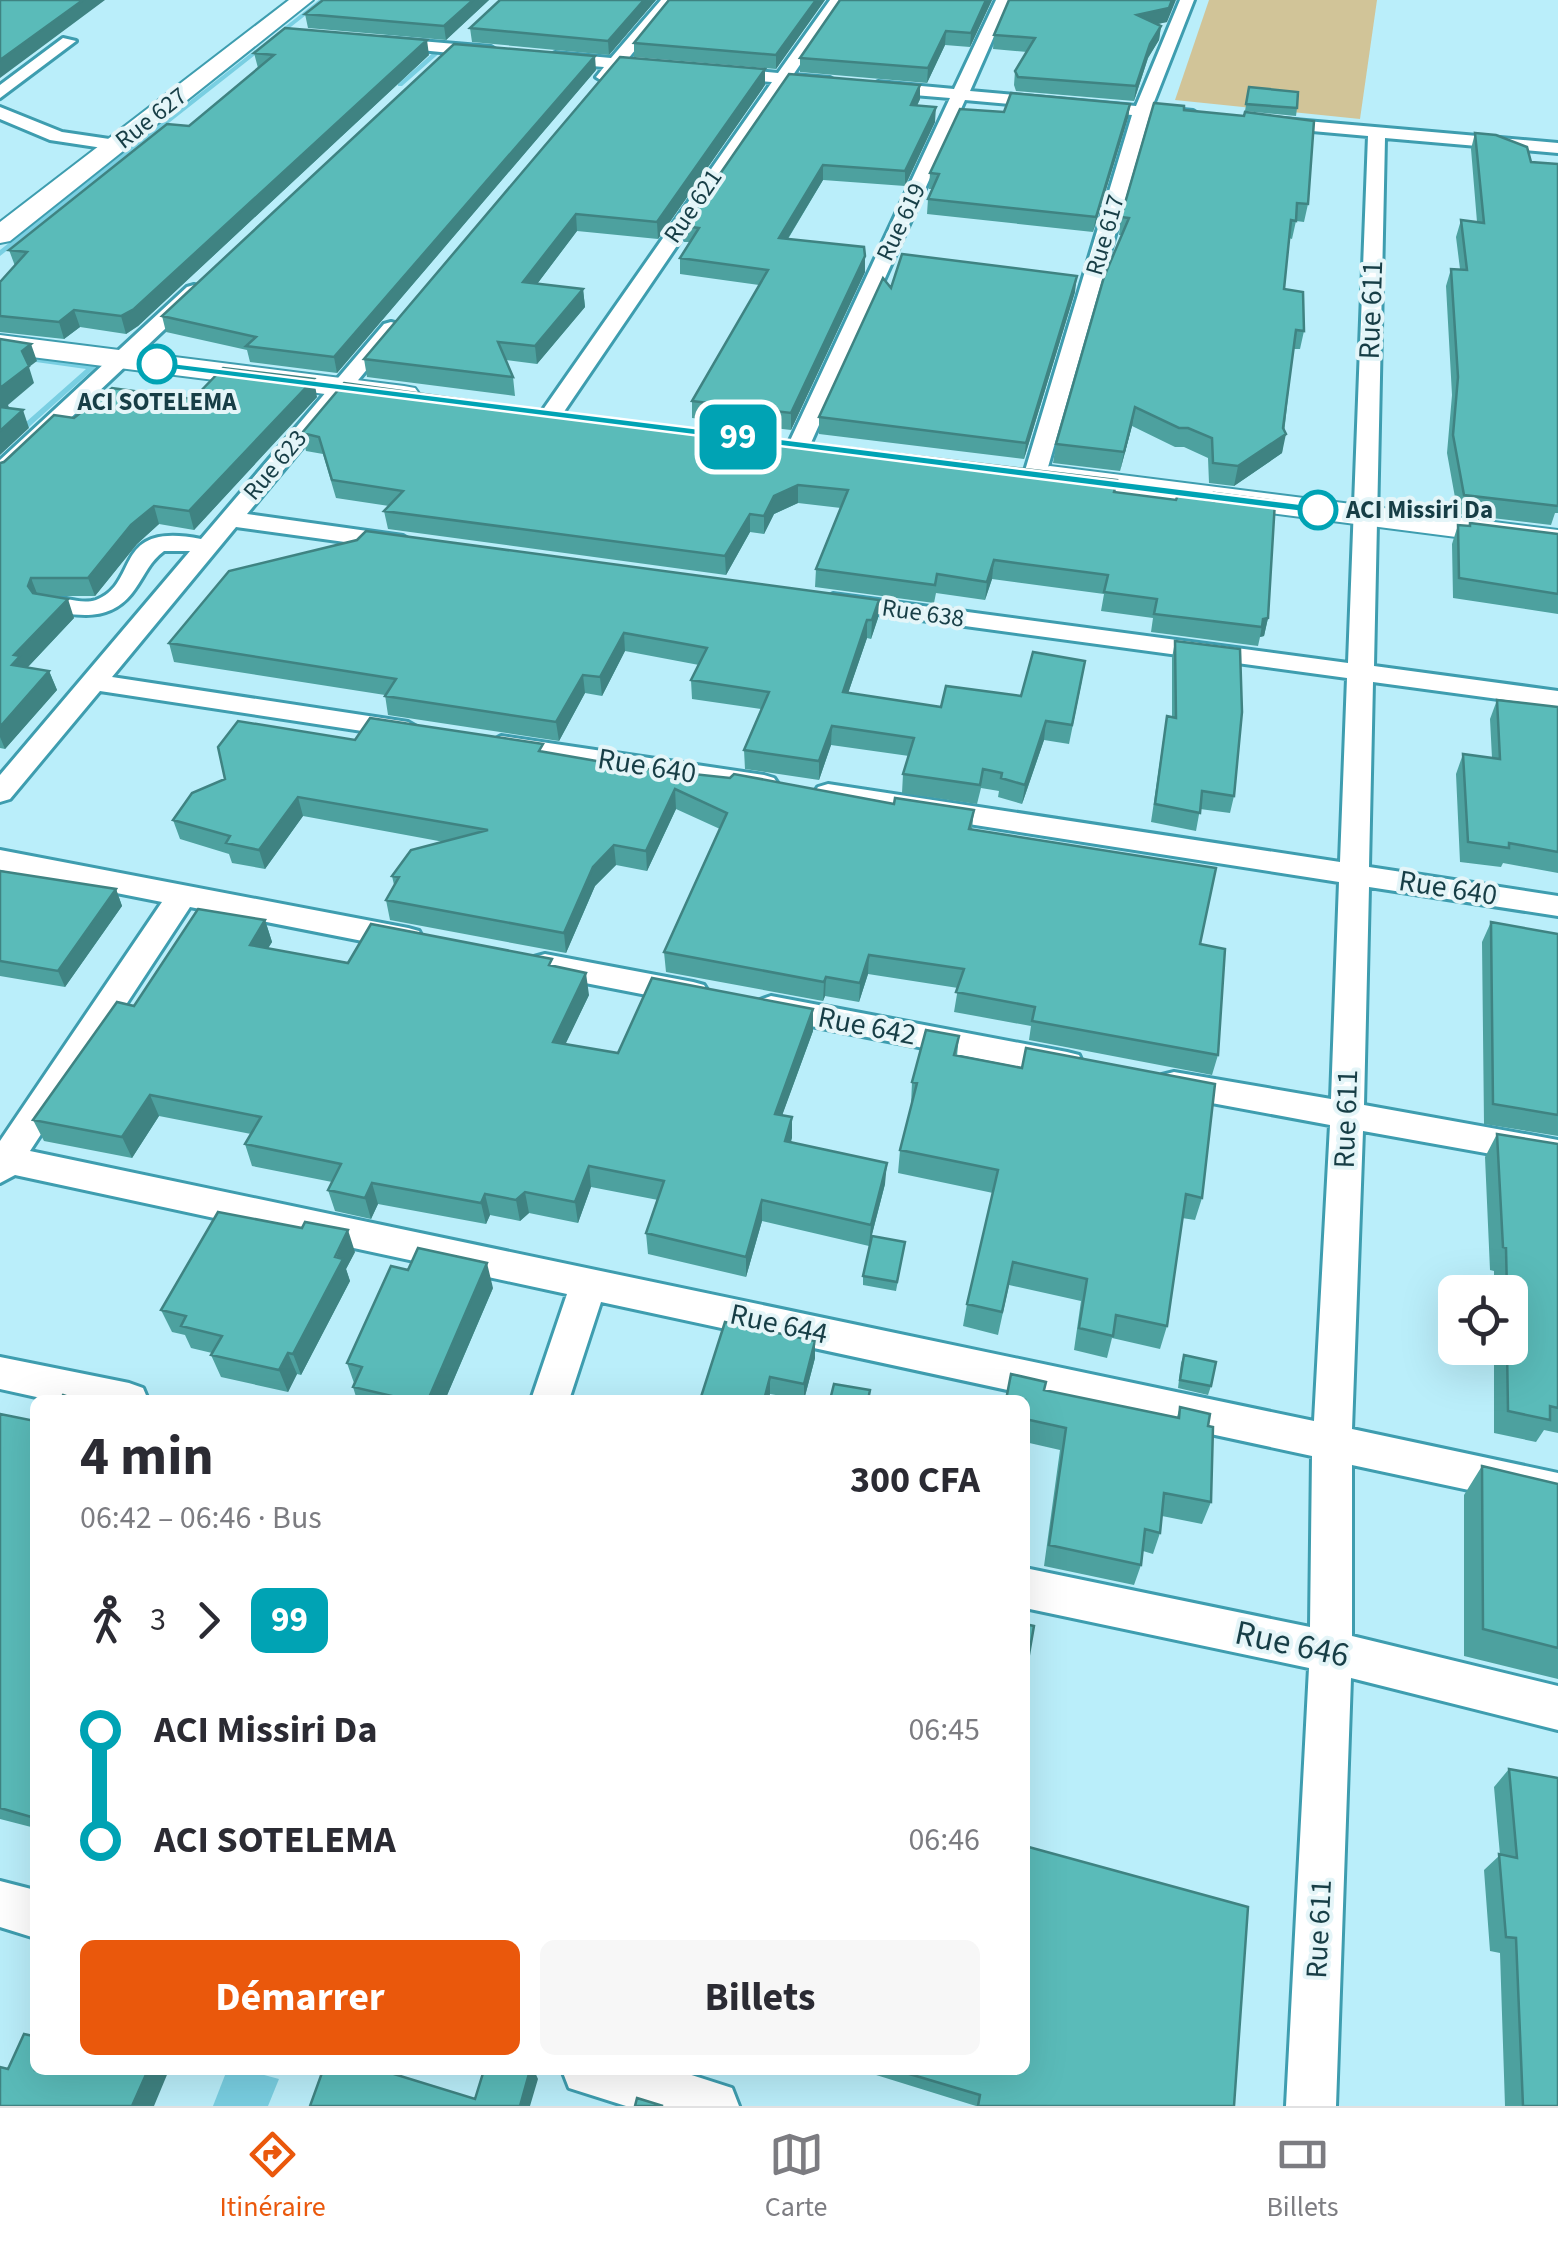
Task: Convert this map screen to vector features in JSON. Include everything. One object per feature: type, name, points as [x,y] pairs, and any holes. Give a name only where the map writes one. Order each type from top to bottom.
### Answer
[{"type":"street","name":"Rue 627","points":[[0,235],[271,32],[302,0]]},
{"type":"street","points":[[590,93],[669,0]]},
{"type":"street","name":"Rue 621","points":[[551,414],[837,0]]},
{"type":"street","name":"Rue 619","points":[[799,445],[1003,0]]},
{"type":"street","name":"Rue 617","points":[[1035,474],[1142,111],[1187,0]]},
{"type":"street","points":[[444,56],[478,24]]},
{"type":"street","points":[[0,93],[68,41]]},
{"type":"street","points":[[376,42],[444,56],[506,54]]},
{"type":"street","points":[[542,57],[670,68]]},
{"type":"street","points":[[707,72],[841,84]]},
{"type":"street","points":[[860,86],[1220,118]]},
{"type":"street","points":[[0,112],[34,131],[68,142],[116,145]]},
{"type":"street","points":[[1260,122],[1558,148]]},
{"type":"street","name":"Rue 611","points":[[1311,2106],[1331,1652],[1332,1442],[1347,1116],[1378,132]]},
{"type":"street","points":[[0,472],[206,278]]},
{"type":"street","name":"Rue 623","points":[[0,793],[403,314]]},
{"type":"street","points":[[0,344],[436,399]]},
{"type":"street","points":[[513,409],[589,418]]},
{"type":"street","points":[[760,440],[838,450]]},
{"type":"street","points":[[995,470],[1558,540]]},
{"type":"street","points":[[230,519],[428,546]]},
{"type":"street","points":[[50,602],[92,610],[107,606],[118,598],[146,552],[170,542],[207,547]]},
{"type":"street","name":"Rue 638","points":[[804,597],[1558,699]]},
{"type":"street","points":[[92,682],[426,732]]},
{"type":"street","name":"Rue 640","points":[[466,738],[1558,906]]},
{"type":"street","points":[[0,860],[434,944]]},
{"type":"street","points":[[2,1162],[181,896]]},
{"type":"street","name":"Rue 642","points":[[512,959],[1094,1069]]},
{"type":"street","points":[[1153,1080],[1558,1153]]},
{"type":"street","name":"Rue 644","points":[[2,1162],[1558,1490]]},
{"type":"street","points":[[552,1395],[589,1284]]},
{"type":"street","points":[[0,1373],[105,1395]]},
{"type":"street","name":"Rue 646","points":[[1030,1589],[1331,1652],[1558,1708]]},
{"type":"street","points":[[0,1904],[30,1913]]},
{"type":"street","points":[[605,2075],[714,2106]]},
{"type":"shaded area","points":[[1209,0],[1377,0],[1360,119],[1175,100]]},
{"type":"water","points":[[225,2075],[279,2079],[268,2106],[213,2106]]},
{"type":"building","points":[[0,0],[83,0],[0,60]]},
{"type":"building","points":[[323,0],[473,0],[444,26],[305,14]]},
{"type":"building","points":[[500,0],[644,0],[608,41],[470,28]]},
{"type":"building","points":[[669,0],[816,0],[776,55],[634,43]]},
{"type":"building","points":[[840,0],[986,0],[971,33],[946,31],[928,68],[800,58]]},
{"type":"building","points":[[1009,0],[1172,0],[1169,8],[1137,15],[1161,26],[1150,44],[1136,86],[1018,77],[1015,71],[1035,38],[994,35]]},
{"type":"building","points":[[285,28],[427,40],[134,309],[121,316],[74,310],[59,322],[0,316],[0,282],[27,252],[9,250],[167,124],[189,126],[274,55],[254,53]]},
{"type":"building","points":[[454,44],[595,56],[334,357],[246,346],[256,337],[162,316]]},
{"type":"building","points":[[620,57],[765,69],[657,222],[576,214],[523,282],[583,289],[535,346],[498,342],[513,377],[364,359]]},
{"type":"building","points":[[789,74],[920,85],[911,105],[936,107],[905,171],[823,165],[779,238],[864,247],[865,256],[791,413],[692,401],[768,270],[680,258],[699,228],[684,226]]},
{"type":"building","points":[[1249,87],[1298,92],[1297,108],[1246,104]]},
{"type":"building","points":[[1011,93],[1130,104],[1096,217],[928,199],[939,174],[930,173],[960,109],[1004,112]]},
{"type":"building","points":[[1154,103],[1184,106],[1184,110],[1244,116],[1245,112],[1314,121],[1308,204],[1297,203],[1296,221],[1291,220],[1284,289],[1303,292],[1304,331],[1296,330],[1283,428],[1286,434],[1238,466],[1213,463],[1212,438],[1179,428],[1135,407],[1124,452],[1056,444],[1104,277],[1129,218],[1121,217]]},
{"type":"building","points":[[1475,133],[1496,135],[1527,147],[1531,162],[1558,164],[1558,506],[1464,495],[1453,435],[1458,377],[1451,269],[1467,270],[1461,220],[1484,223]]},
{"type":"building","points":[[902,254],[1077,276],[1026,443],[819,417],[883,278],[891,288]]},
{"type":"building","points":[[0,339],[31,344],[22,351],[29,366],[0,388]]},
{"type":"building","points":[[223,368],[314,379],[189,511],[154,506],[131,525],[88,578],[31,578],[28,586],[33,593],[68,599],[14,655],[20,656],[12,665],[49,671],[0,727],[0,463],[54,415],[74,418],[112,388],[193,399]]},
{"type":"building","points":[[344,383],[582,416],[1117,480],[1114,492],[1176,500],[1178,495],[1214,501],[1214,493],[1275,501],[1268,618],[1263,619],[1262,627],[1154,614],[1157,599],[1104,592],[1108,575],[994,560],[987,582],[937,574],[935,585],[816,569],[848,490],[798,485],[774,496],[764,516],[750,514],[725,556],[384,511],[403,491],[332,480],[319,437],[302,433]]},
{"type":"building","points":[[0,407],[23,410],[0,431]]},
{"type":"building","points":[[1470,523],[1558,534],[1558,594],[1459,578],[1458,525]]},
{"type":"building","points":[[366,531],[879,600],[872,620],[867,620],[843,692],[941,707],[946,686],[1021,696],[1033,652],[1085,661],[1072,725],[1046,721],[1025,785],[1001,778],[1002,773],[983,769],[980,785],[903,774],[914,738],[832,726],[819,761],[744,750],[769,692],[691,680],[707,648],[624,633],[600,677],[583,675],[556,722],[385,696],[396,679],[169,643],[229,571],[357,540]]},
{"type":"building","points":[[1175,641],[1240,649],[1242,712],[1234,796],[1202,791],[1200,813],[1155,804],[1167,716],[1176,718]]},
{"type":"building","points":[[1497,700],[1558,707],[1558,852],[1509,843],[1509,848],[1468,842],[1463,754],[1500,759]]},
{"type":"building","points":[[370,718],[543,744],[539,751],[637,768],[730,778],[734,774],[894,804],[895,798],[974,810],[969,829],[1216,868],[1200,944],[1225,949],[1218,1055],[1032,1021],[1035,1007],[956,992],[964,969],[869,955],[860,983],[826,977],[824,982],[664,952],[727,813],[675,789],[646,851],[614,845],[593,867],[564,933],[386,900],[399,877],[392,876],[411,850],[488,830],[298,797],[259,850],[226,843],[230,836],[173,820],[192,793],[225,779],[218,747],[238,721],[355,740]]},
{"type":"building","points":[[0,871],[116,889],[58,971],[0,961]]},
{"type":"building","points":[[198,909],[265,920],[250,945],[348,963],[371,924],[552,959],[549,965],[586,973],[553,1042],[618,1053],[652,978],[813,1009],[775,1114],[792,1117],[785,1141],[887,1163],[871,1225],[762,1200],[746,1257],[646,1233],[664,1181],[589,1166],[575,1202],[525,1192],[516,1200],[485,1194],[481,1203],[372,1183],[365,1198],[328,1190],[341,1164],[245,1144],[261,1117],[150,1095],[122,1137],[33,1120],[117,1002],[134,1006]]},
{"type":"building","points":[[1491,922],[1558,934],[1558,1115],[1493,1104]]},
{"type":"building","points":[[926,1030],[959,1036],[954,1055],[1022,1068],[1026,1048],[1215,1084],[1202,1198],[1186,1194],[1167,1326],[1116,1315],[1113,1336],[1079,1328],[1087,1279],[1013,1262],[1002,1312],[967,1304],[998,1170],[900,1150]]},
{"type":"building","points":[[1497,1134],[1558,1144],[1558,1408],[1550,1406],[1550,1420],[1508,1411],[1507,1365],[1528,1365],[1528,1275],[1507,1275]]},
{"type":"building","points":[[218,1212],[302,1228],[305,1222],[348,1230],[335,1257],[343,1259],[293,1354],[288,1353],[279,1370],[211,1355],[222,1336],[181,1326],[186,1316],[161,1310]]},
{"type":"building","points":[[872,1236],[905,1242],[897,1282],[863,1276]]},
{"type":"building","points":[[418,1248],[487,1263],[430,1395],[387,1395],[353,1387],[362,1367],[347,1363],[391,1266],[408,1270]]},
{"type":"building","points":[[725,1322],[815,1341],[804,1384],[770,1377],[765,1395],[702,1395]]},
{"type":"building","points":[[1184,1355],[1216,1362],[1211,1386],[1180,1380]]},
{"type":"building","points":[[1011,1374],[1046,1382],[1044,1390],[1179,1418],[1180,1407],[1210,1414],[1211,1502],[1164,1493],[1160,1533],[1145,1529],[1141,1565],[1049,1545],[1066,1428],[1030,1420],[1030,1395],[1007,1395]]},
{"type":"building","points":[[834,1384],[870,1390],[869,1395],[831,1395]]},
{"type":"building","points":[[0,1414],[30,1420],[30,1817],[0,1808]]},
{"type":"building","points":[[1482,1466],[1558,1484],[1558,1648],[1483,1629]]},
{"type":"building","points":[[1509,1769],[1558,1778],[1558,2106],[1523,2106],[1516,1938],[1506,1937],[1499,1854],[1517,1858]]},
{"type":"building","points":[[1030,1847],[1248,1907],[1234,2106],[978,2106],[980,2095],[913,2075],[1030,2075]]},
{"type":"building","points":[[24,2034],[30,2035],[30,2075],[146,2075],[132,2106],[0,2106],[0,2067],[8,2069]]},
{"type":"building","points":[[321,2075],[397,2075],[475,2099],[482,2075],[529,2075],[520,2106],[310,2106]]},
{"type":"building","points":[[637,2098],[663,2106],[635,2106]]},
{"type":"waterway","points":[[0,254],[322,0]]},
{"type":"waterway","points":[[400,85],[440,50],[430,49]]},
{"type":"waterway","points":[[0,355],[92,367],[0,450]]},
{"type":"bus line","name":"99","points":[[157,364],[1318,510]]},
{"type":"place","name":"ACI SOTELEMA","points":[[157,364]]},
{"type":"place","name":"ACI Missiri Da","points":[[1318,510]]}]
